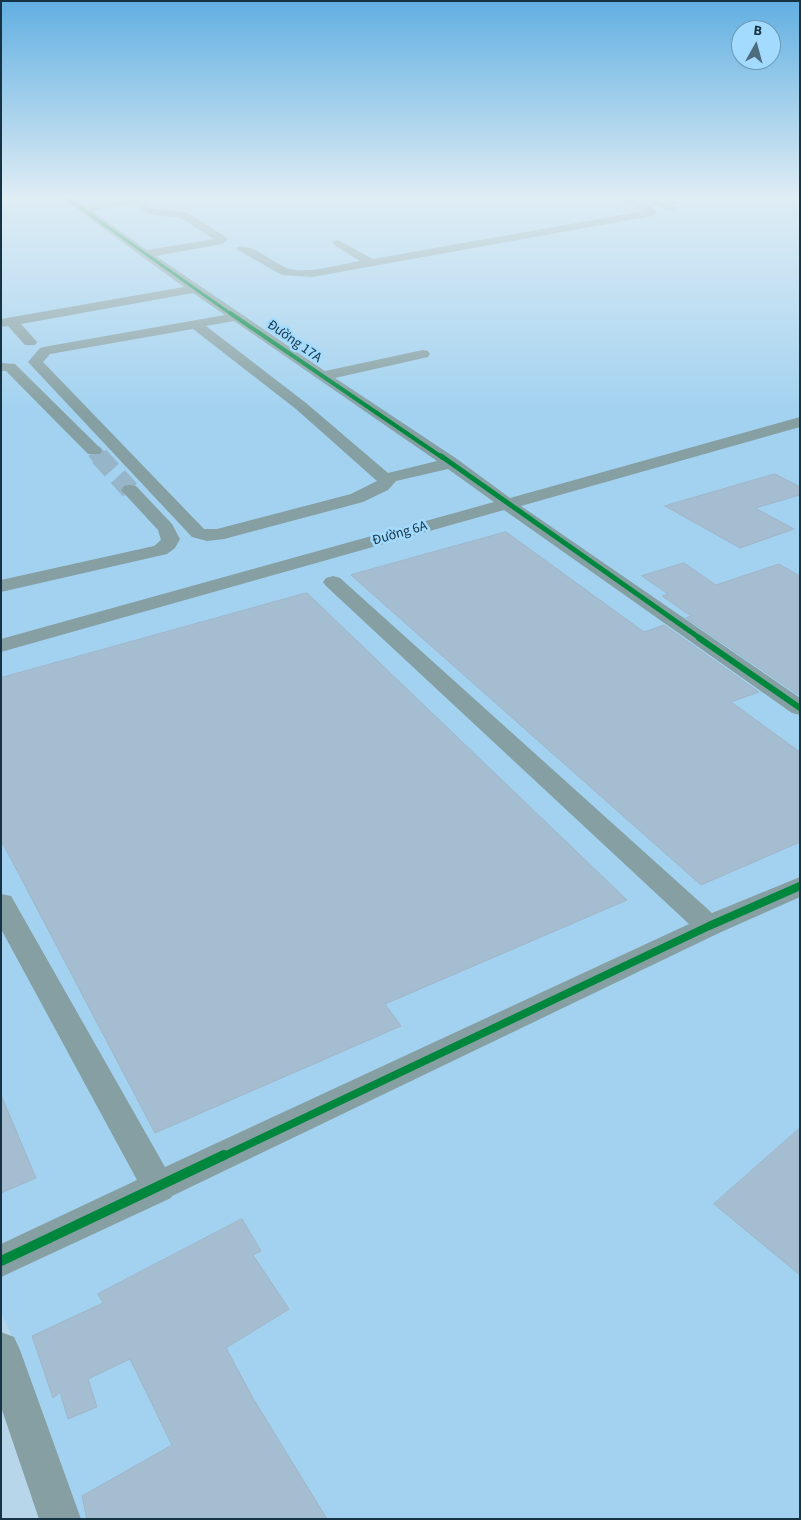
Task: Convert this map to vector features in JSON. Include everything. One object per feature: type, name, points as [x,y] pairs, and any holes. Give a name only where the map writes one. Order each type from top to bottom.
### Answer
[{"type":"street","name":"Đường 17A","points":[[167,270],[451,463],[506,504],[800,708]]},
{"type":"street","points":[[282,270],[286,272],[312,273],[330,270]]},
{"type":"street","points":[[6,322],[195,289]]},
{"type":"street","points":[[236,316],[49,350],[45,351],[35,362],[198,533],[217,535],[357,498],[382,486],[390,477],[451,463]]},
{"type":"street","points":[[6,322],[30,342]]},
{"type":"street","points":[[195,324],[301,406],[386,480]]},
{"type":"street","points":[[269,382],[423,354]]},
{"type":"street","points":[[1,367],[10,367],[94,451]]},
{"type":"street","name":"Đường 6A","points":[[1,646],[800,422]]},
{"type":"street","points":[[1,586],[160,550],[171,539],[166,528],[130,490]]},
{"type":"street","points":[[333,582],[709,926]]},
{"type":"street","points":[[1,1261],[159,1188],[709,926],[800,886]]},
{"type":"street","points":[[1,903],[159,1188]]},
{"type":"street","points":[[1,1350],[60,1519]]},
{"type":"shaded area","points":[[1,270],[800,270],[800,877],[1,1249]]},
{"type":"shaded area","points":[[800,894],[800,1519],[76,1519],[19,1353],[1,1312],[1,1273]]},
{"type":"building","points":[[775,474],[800,487],[800,495],[755,508],[794,529],[740,548],[665,506]]},
{"type":"building","points":[[506,532],[644,632],[664,625],[759,692],[731,702],[800,752],[800,842],[701,885],[351,575]]},
{"type":"building","points":[[684,563],[716,585],[779,564],[800,576],[800,696],[686,618],[691,616],[662,596],[668,594],[642,576]]},
{"type":"building","points":[[307,593],[627,900],[385,1004],[401,1026],[155,1133],[1,840],[1,678]]},
{"type":"building","points":[[1,1095],[36,1178],[1,1193]]},
{"type":"building","points":[[800,1128],[800,1275],[714,1204]]},
{"type":"building","points":[[242,1219],[261,1251],[253,1255],[289,1309],[226,1348],[254,1400],[327,1519],[87,1519],[82,1496],[172,1445],[130,1359],[88,1379],[97,1407],[68,1419],[60,1392],[53,1398],[32,1336],[103,1303],[98,1294]]},
{"type":"tunnel","points":[[94,451],[100,458]]},
{"type":"tunnel","points":[[99,456],[130,490]]},
{"type":"cycle path","points":[[168,270],[451,463],[800,708]]},
{"type":"cycle path","points":[[1,1261],[709,926],[800,886]]}]
